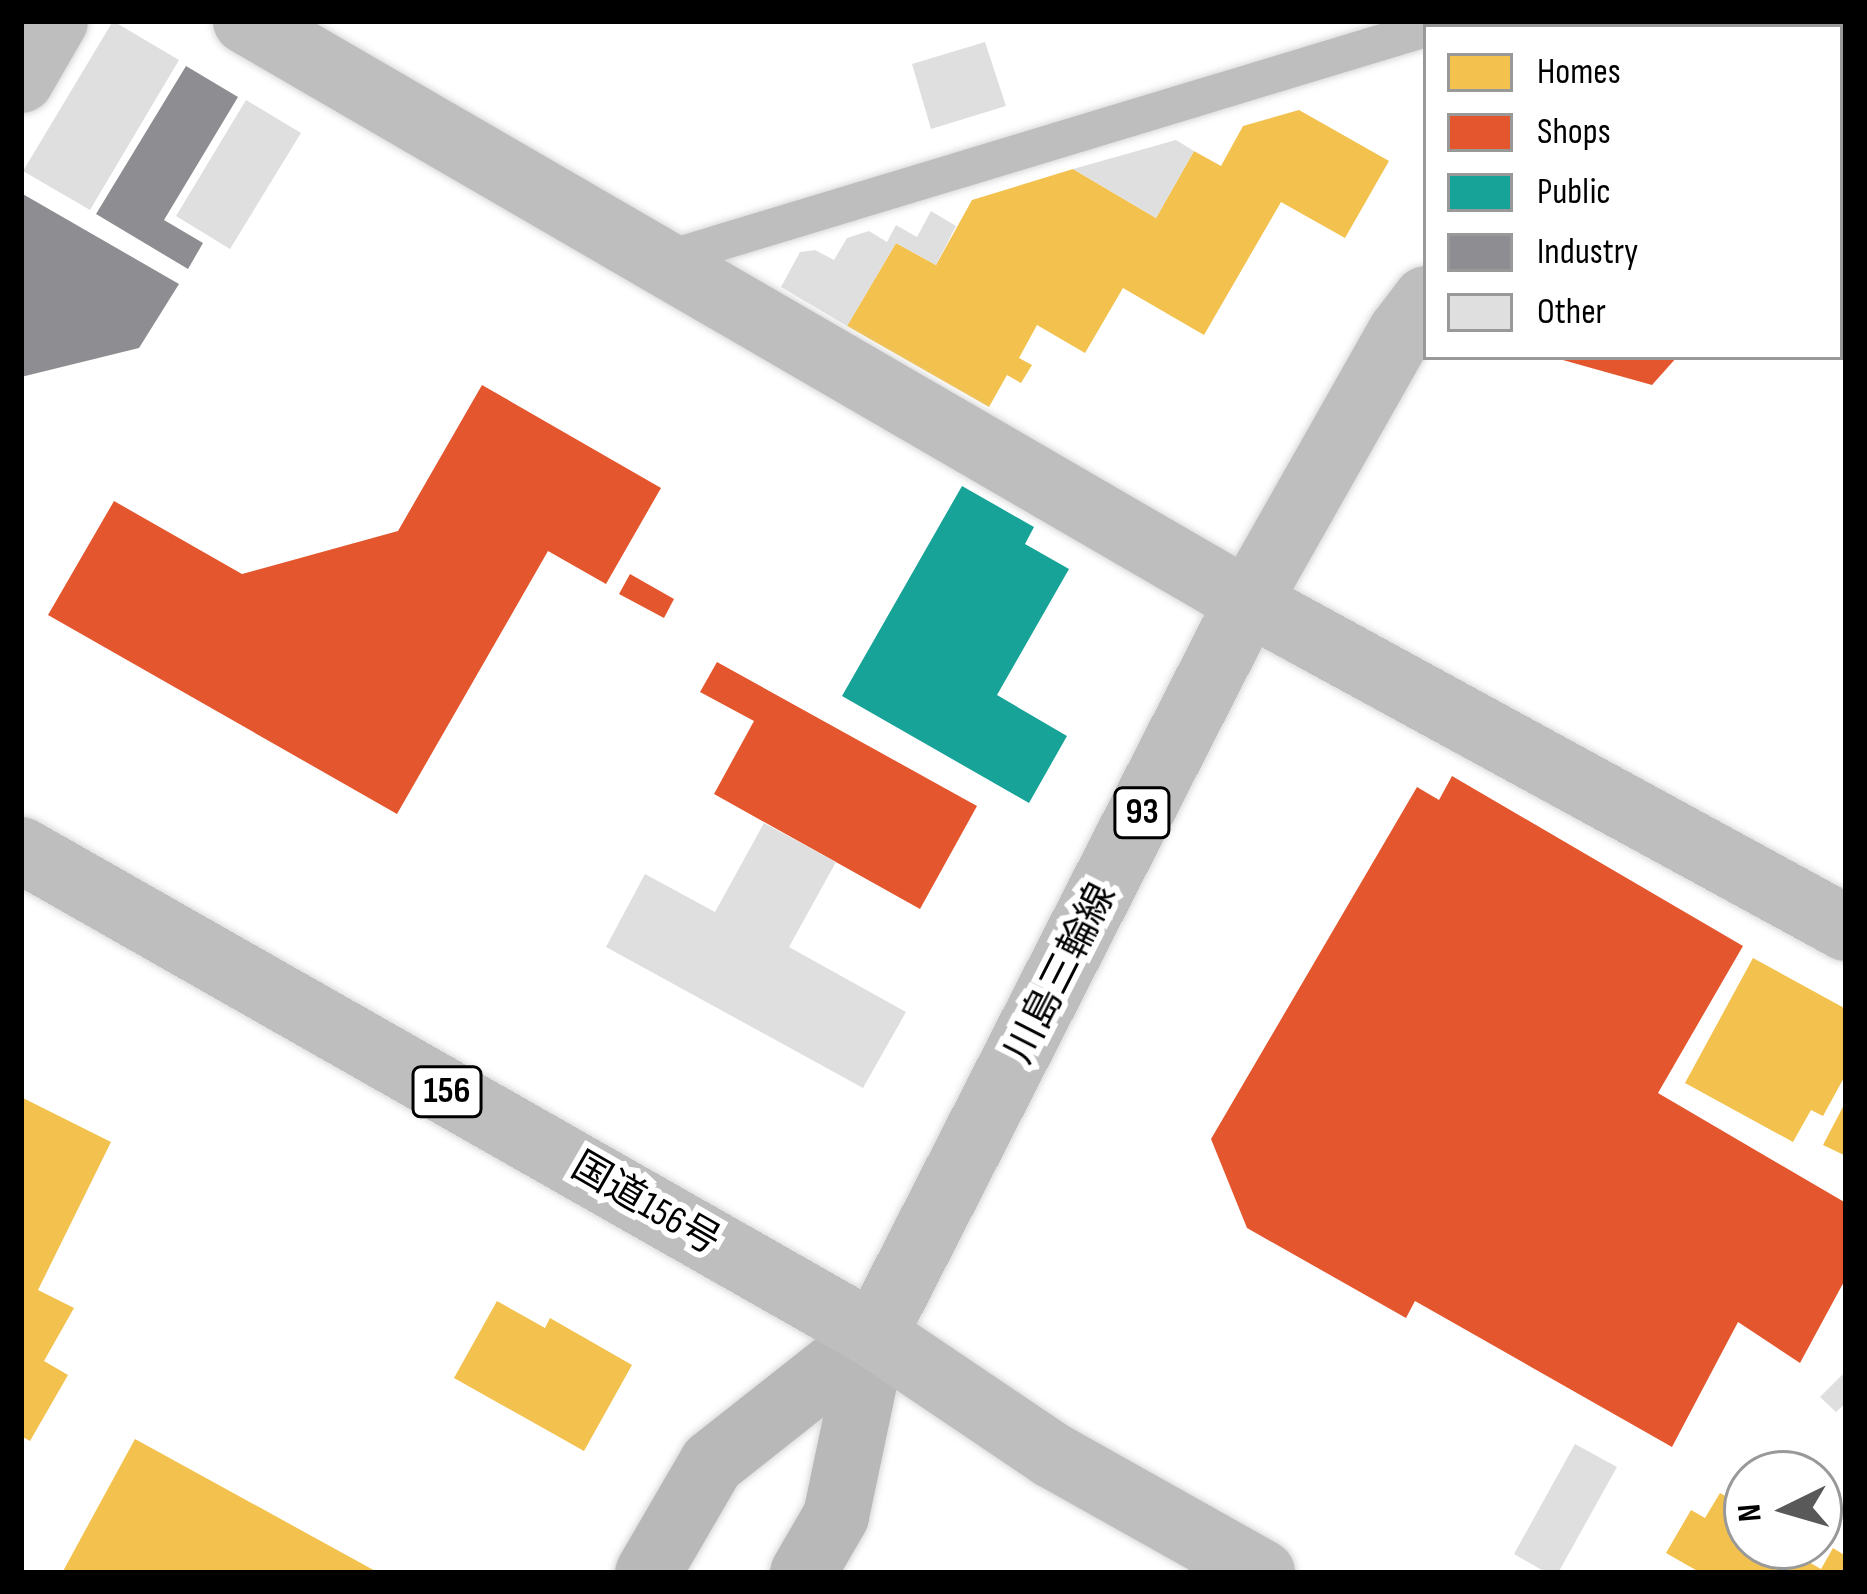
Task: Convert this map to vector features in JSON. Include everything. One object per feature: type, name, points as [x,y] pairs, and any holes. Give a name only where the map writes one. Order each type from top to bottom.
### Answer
[{"type":"main road","points":[[21,80],[55,21]]},
{"type":"main road","points":[[246,21],[1248,602],[1846,928]]},
{"type":"main road","name":"川島三輪線","points":[[874,1335],[970,1156],[1248,602],[1401,332],[1423,303]]},
{"type":"main road","name":"国道156号","points":[[21,850],[874,1335],[1052,1455],[1262,1573]]},
{"type":"street","points":[[648,1573],[712,1463],[874,1335]]},
{"type":"street","points":[[803,1573],[836,1516],[874,1335]]},
{"type":"lane","points":[[659,261],[1423,30]]},
{"type":"building: Homes","points":[[1299,110],[1389,161],[1345,238],[1281,202],[1204,335],[1123,288],[1085,353],[1037,325],[1019,358],[1032,365],[1021,383],[1007,375],[989,407],[847,326],[896,243],[936,265],[972,200],[1073,169],[1156,218],[1194,151],[1221,166],[1243,126]]},
{"type":"building: Homes","points":[[1843,173],[1846,175],[1843,237]]},
{"type":"building: Homes","points":[[1753,958],[1846,1009],[1846,1074],[1823,1116],[1811,1110],[1793,1142],[1685,1083]]},
{"type":"building: Homes","points":[[21,1097],[111,1142],[38,1290],[74,1308],[44,1361],[68,1375],[30,1441],[21,1436]]},
{"type":"building: Homes","points":[[1846,1101],[1846,1156],[1823,1145]]},
{"type":"building: Homes","points":[[497,1301],[545,1328],[550,1318],[632,1365],[584,1451],[454,1378]]},
{"type":"building: Homes","points":[[135,1439],[379,1573],[62,1573]]},
{"type":"building: Homes","points":[[1723,1495],[1723,1570],[1843,1570],[1843,1554],[1846,1573],[1701,1573],[1666,1553],[1691,1510],[1705,1518]]},
{"type":"building: Shops","points":[[1563,360],[1674,360],[1652,385]]},
{"type":"building: Shops","points":[[482,385],[661,488],[606,584],[548,551],[397,814],[48,615],[114,501],[242,574],[398,531]]},
{"type":"building: Shops","points":[[630,574],[674,599],[664,618],[619,594]]},
{"type":"building: Shops","points":[[717,662],[977,806],[920,909],[714,794],[754,721],[700,692]]},
{"type":"building: Shops","points":[[1452,776],[1743,946],[1658,1093],[1846,1203],[1846,1278],[1800,1363],[1738,1322],[1672,1447],[1415,1301],[1406,1318],[1247,1228],[1211,1139],[1417,787],[1439,800]]},
{"type":"building: Public","points":[[962,486],[1034,527],[1025,544],[1069,569],[997,695],[1067,736],[1029,803],[842,696]]},
{"type":"building: Industry","points":[[186,66],[238,97],[164,220],[203,243],[188,269],[96,214]]},
{"type":"building: Industry","points":[[21,193],[179,284],[139,348],[21,377]]},
{"type":"building: Other","points":[[113,21],[179,60],[90,210],[23,171]]},
{"type":"building: Other","points":[[985,42],[1006,106],[931,129],[912,64]]},
{"type":"building: Other","points":[[1843,80],[1846,81],[1846,170],[1843,168]]},
{"type":"building: Other","points":[[246,100],[301,133],[230,249],[176,216]]},
{"type":"building: Other","points":[[1176,140],[1194,151],[1156,218],[1073,169]]},
{"type":"building: Other","points":[[931,211],[956,226],[936,265],[896,243],[847,326],[781,287],[800,252],[815,250],[834,260],[847,238],[869,231],[887,242],[896,225],[917,237]]},
{"type":"building: Other","points":[[764,823],[836,862],[789,947],[906,1012],[863,1088],[606,947],[645,874],[715,912]]},
{"type":"building: Other","points":[[1846,1371],[1846,1403],[1836,1412],[1820,1397]]},
{"type":"building: Other","points":[[1575,1444],[1617,1467],[1558,1573],[1547,1573],[1514,1554]]}]
